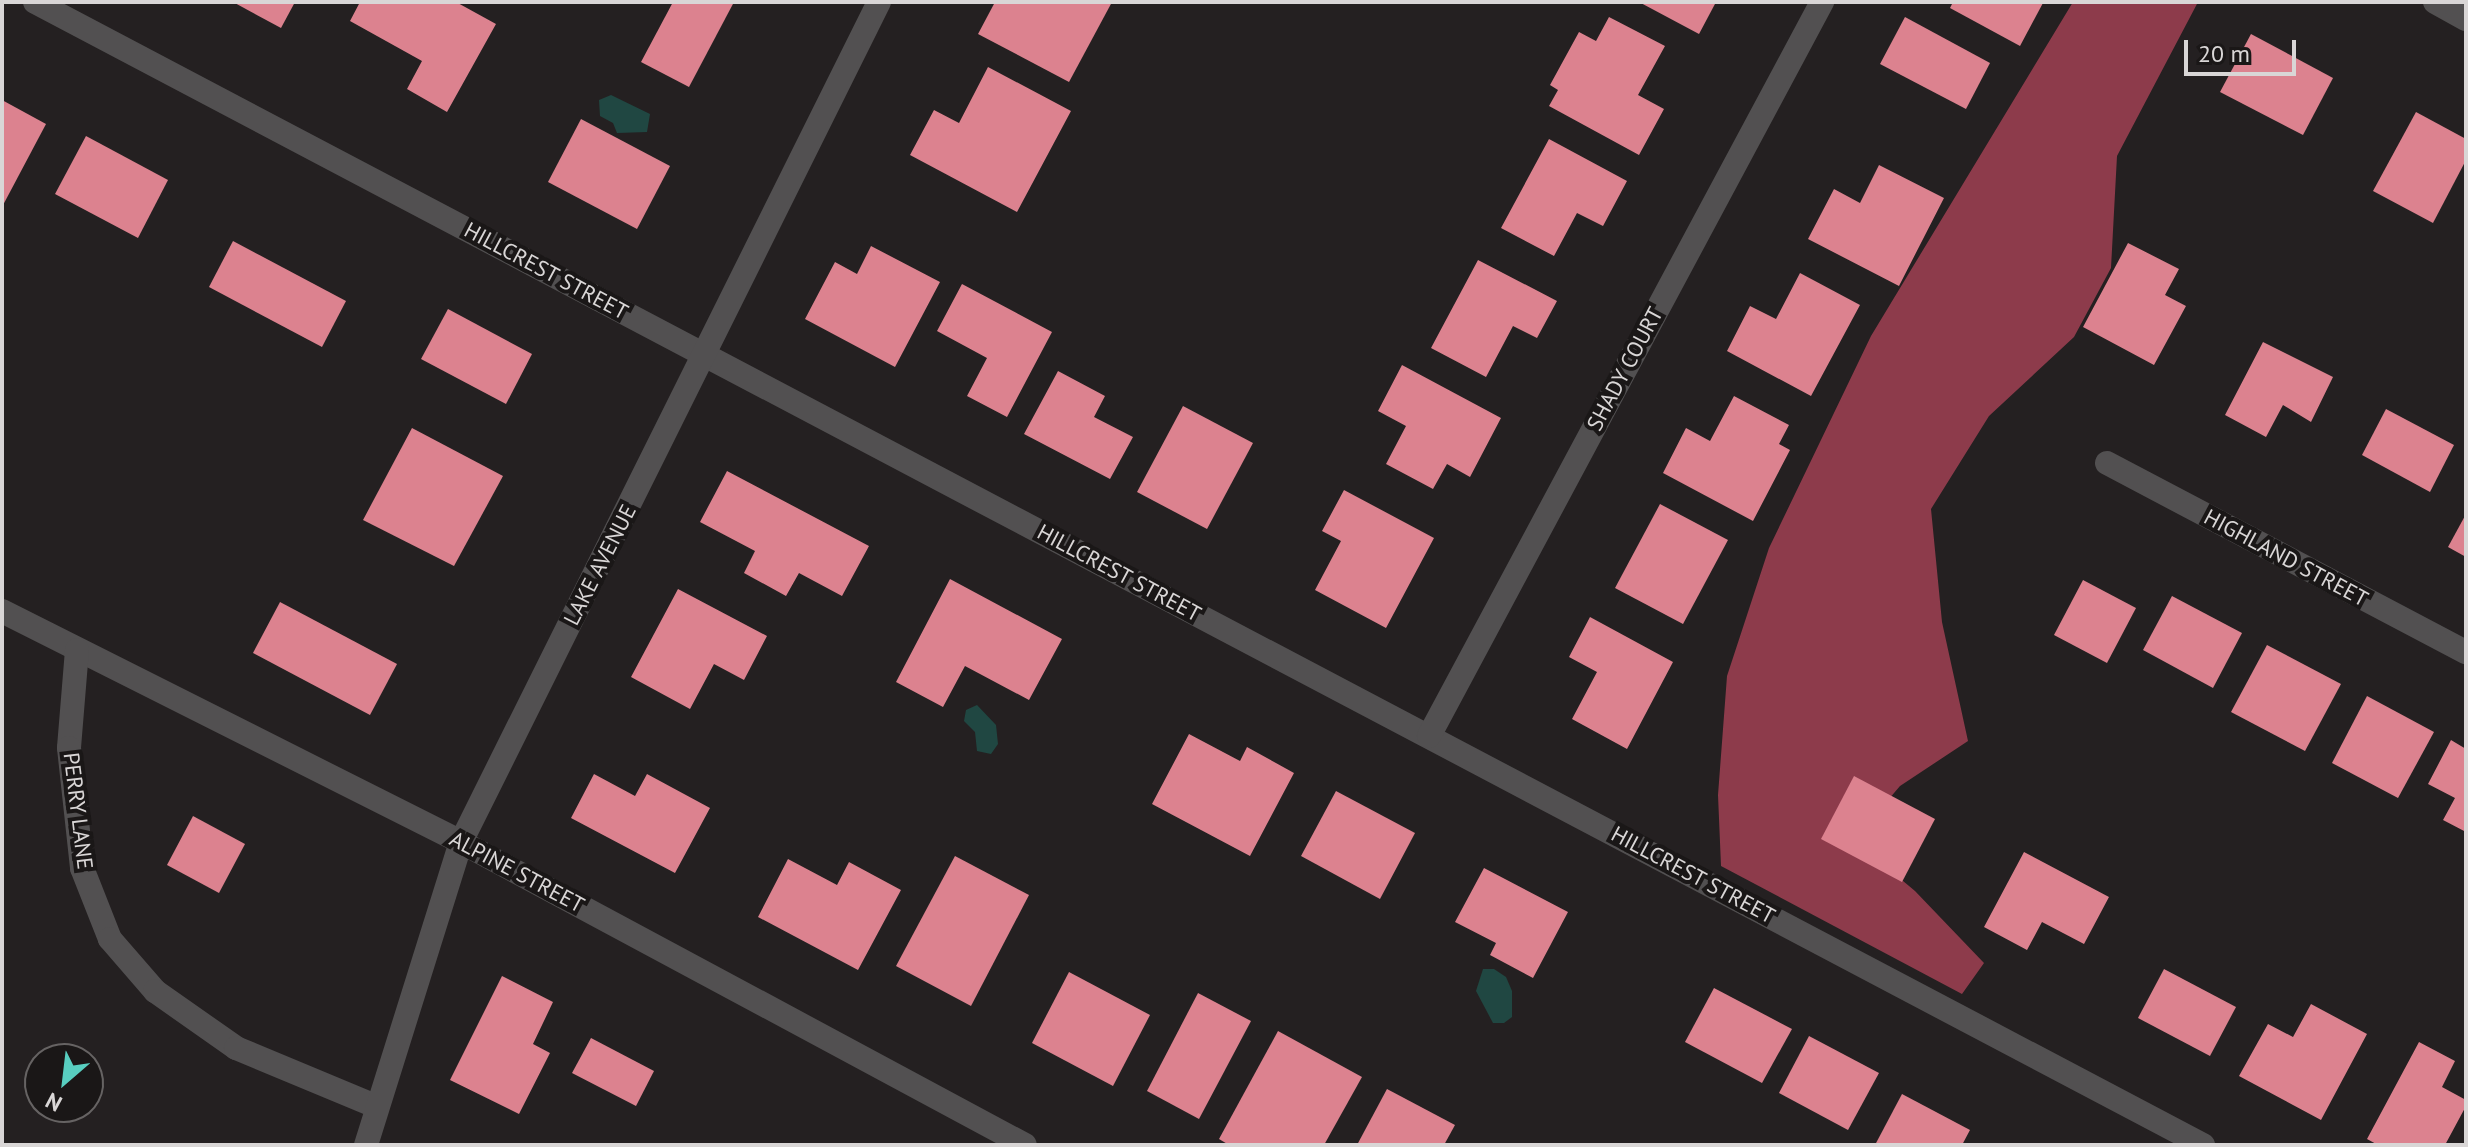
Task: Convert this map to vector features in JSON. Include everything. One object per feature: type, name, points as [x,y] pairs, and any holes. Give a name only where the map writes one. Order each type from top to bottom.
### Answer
[{"type":"street","name":"HILLCREST STREET","points":[[35,2],[2203,1145]]},
{"type":"street","name":"LAKE AVENUE","points":[[366,1145],[375,1106],[461,842],[879,2]]},
{"type":"street","name":"SHADY COURT","points":[[1429,736],[1822,2]]},
{"type":"street","points":[[2435,2],[2466,19]]},
{"type":"street","name":"HIGHLAND STREET","points":[[2107,463],[2466,652]]},
{"type":"street","name":"ALPINE STREET","points":[[2,611],[461,842],[1025,1145]]},
{"type":"street","name":"PERRY LANE","points":[[77,650],[69,748],[82,868],[110,939],[155,991],[236,1048],[375,1106]]},
{"type":"shaded area","points":[[2073,2],[2198,2],[2117,156],[2111,268],[2074,337],[1989,416],[1931,509],[1942,622],[1968,741],[1900,786],[1854,840],[1915,891],[1984,963],[1962,994],[1721,866],[1718,795],[1727,676],[1769,548],[1871,336]]},
{"type":"shaded area","points":[[611,95],[650,114],[647,132],[617,133],[613,123],[600,116],[599,100]]},
{"type":"shaded area","points":[[977,705],[996,725],[998,744],[991,754],[977,751],[975,732],[964,721],[966,710]]},
{"type":"shaded area","points":[[1483,969],[1494,969],[1506,977],[1512,991],[1512,1017],[1504,1023],[1493,1023],[1476,991]]},
{"type":"building","points":[[233,2],[295,2],[281,28]]},
{"type":"building","points":[[360,2],[456,2],[496,24],[447,112],[407,89],[422,61],[350,21]]},
{"type":"building","points":[[673,2],[734,2],[689,87],[641,62]]},
{"type":"building","points":[[995,2],[1112,2],[1069,82],[978,34]]},
{"type":"building","points":[[1639,2],[1716,2],[1699,34]]},
{"type":"building","points":[[1953,2],[2043,3],[2020,46],[1950,8]]},
{"type":"building","points":[[1609,17],[1665,46],[1638,95],[1664,109],[1639,155],[1549,106],[1558,90],[1550,85],[1579,32],[1596,41]]},
{"type":"building","points":[[1905,17],[1990,63],[1966,109],[1880,64]]},
{"type":"building","points":[[2251,34],[2333,78],[2303,135],[2220,92]]},
{"type":"building","points":[[988,67],[1071,111],[1017,212],[910,155],[934,110],[959,123]]},
{"type":"building","points":[[2,100],[46,124],[2,207]]},
{"type":"building","points":[[2416,112],[2466,139],[2466,160],[2433,223],[2373,191]]},
{"type":"building","points":[[581,119],[670,166],[637,229],[548,182]]},
{"type":"building","points":[[86,136],[168,180],[138,238],[55,194]]},
{"type":"building","points":[[1549,139],[1627,181],[1603,226],[1577,213],[1554,256],[1501,228]]},
{"type":"building","points":[[1879,165],[1944,198],[1899,286],[1808,239],[1834,189],[1860,203]]},
{"type":"building","points":[[233,241],[346,301],[322,347],[209,287]]},
{"type":"building","points":[[2128,243],[2179,269],[2165,295],[2186,306],[2154,365],[2083,327]]},
{"type":"building","points":[[871,246],[940,282],[895,367],[805,319],[835,262],[857,274]]},
{"type":"building","points":[[1478,260],[1557,301],[1537,338],[1513,326],[1486,377],[1431,348]]},
{"type":"building","points":[[1800,273],[1860,305],[1811,396],[1727,351],[1750,306],[1776,319]]},
{"type":"building","points":[[962,284],[1052,332],[1007,417],[967,396],[987,358],[937,331]]},
{"type":"building","points":[[448,309],[532,354],[506,404],[421,359]]},
{"type":"building","points":[[2263,342],[2333,377],[2311,422],[2283,405],[2266,437],[2225,415]]},
{"type":"building","points":[[1402,365],[1501,418],[1470,477],[1447,464],[1433,489],[1386,464],[1406,426],[1378,411]]},
{"type":"building","points":[[1058,371],[1105,396],[1094,417],[1133,437],[1110,479],[1024,434]]},
{"type":"building","points":[[1734,396],[1789,425],[1779,444],[1790,450],[1753,521],[1663,473],[1686,428],[1710,441]]},
{"type":"building","points":[[1183,406],[1253,443],[1207,529],[1137,492]]},
{"type":"building","points":[[2386,409],[2454,445],[2430,492],[2362,455]]},
{"type":"building","points":[[412,428],[503,476],[454,566],[363,520]]},
{"type":"building","points":[[727,471],[869,546],[842,596],[799,573],[786,596],[744,573],[755,551],[700,522]]},
{"type":"building","points":[[1344,490],[1434,538],[1386,628],[1315,590],[1341,541],[1322,531]]},
{"type":"building","points":[[1660,504],[1728,540],[1683,624],[1615,588]]},
{"type":"building","points":[[2466,514],[2466,557],[2448,547]]},
{"type":"building","points":[[950,579],[1062,639],[1029,700],[965,666],[943,707],[896,682]]},
{"type":"building","points":[[2083,580],[2136,608],[2107,663],[2054,635]]},
{"type":"building","points":[[678,589],[767,636],[744,680],[714,664],[690,709],[631,677]]},
{"type":"building","points":[[2172,596],[2242,633],[2213,688],[2143,650]]},
{"type":"building","points":[[280,602],[397,664],[370,715],[253,653]]},
{"type":"building","points":[[1590,617],[1673,662],[1627,749],[1572,719],[1597,672],[1569,657]]},
{"type":"building","points":[[2267,645],[2341,684],[2305,751],[2231,712]]},
{"type":"building","points":[[2367,696],[2434,732],[2398,798],[2332,763]]},
{"type":"building","points":[[1189,734],[1240,761],[1247,747],[1294,773],[1250,856],[1152,804]]},
{"type":"building","points":[[2451,740],[2466,749],[2466,832],[2443,820],[2455,798],[2428,784]]},
{"type":"building","points":[[594,774],[635,796],[647,774],[710,808],[675,873],[571,818]]},
{"type":"building","points":[[1854,776],[1935,819],[1902,882],[1821,839]]},
{"type":"building","points":[[1336,791],[1415,833],[1380,899],[1301,856]]},
{"type":"building","points":[[193,816],[245,844],[219,893],[167,865]]},
{"type":"building","points":[[2024,852],[2109,897],[2084,944],[2042,922],[2027,950],[1984,927]]},
{"type":"building","points":[[955,856],[1029,895],[971,1006],[896,966]]},
{"type":"building","points":[[788,859],[837,885],[849,862],[901,890],[858,970],[758,917]]},
{"type":"building","points":[[1484,868],[1568,912],[1533,978],[1490,955],[1496,943],[1455,922]]},
{"type":"building","points":[[2164,969],[2236,1007],[2210,1056],[2138,1018]]},
{"type":"building","points":[[1069,972],[1150,1015],[1113,1086],[1032,1043]]},
{"type":"building","points":[[502,976],[553,1002],[533,1044],[550,1053],[519,1114],[450,1080]]},
{"type":"building","points":[[1714,988],[1792,1029],[1762,1083],[1685,1042]]},
{"type":"building","points":[[1198,993],[1251,1021],[1199,1119],[1147,1091]]},
{"type":"building","points":[[2311,1004],[2367,1034],[2321,1120],[2239,1076],[2268,1024],[2293,1037]]},
{"type":"building","points":[[1278,1031],[1362,1077],[1324,1145],[1229,1145],[1219,1139]]},
{"type":"building","points":[[1809,1036],[1879,1073],[1848,1130],[1779,1093]]},
{"type":"building","points":[[591,1038],[654,1071],[636,1106],[572,1073]]},
{"type":"building","points":[[2419,1042],[2455,1061],[2442,1087],[2466,1100],[2466,1106],[2445,1145],[2378,1145],[2367,1139]]},
{"type":"building","points":[[1387,1089],[1455,1125],[1444,1145],[1357,1145]]},
{"type":"building","points":[[1902,1094],[1970,1130],[1962,1145],[1875,1145]]}]
